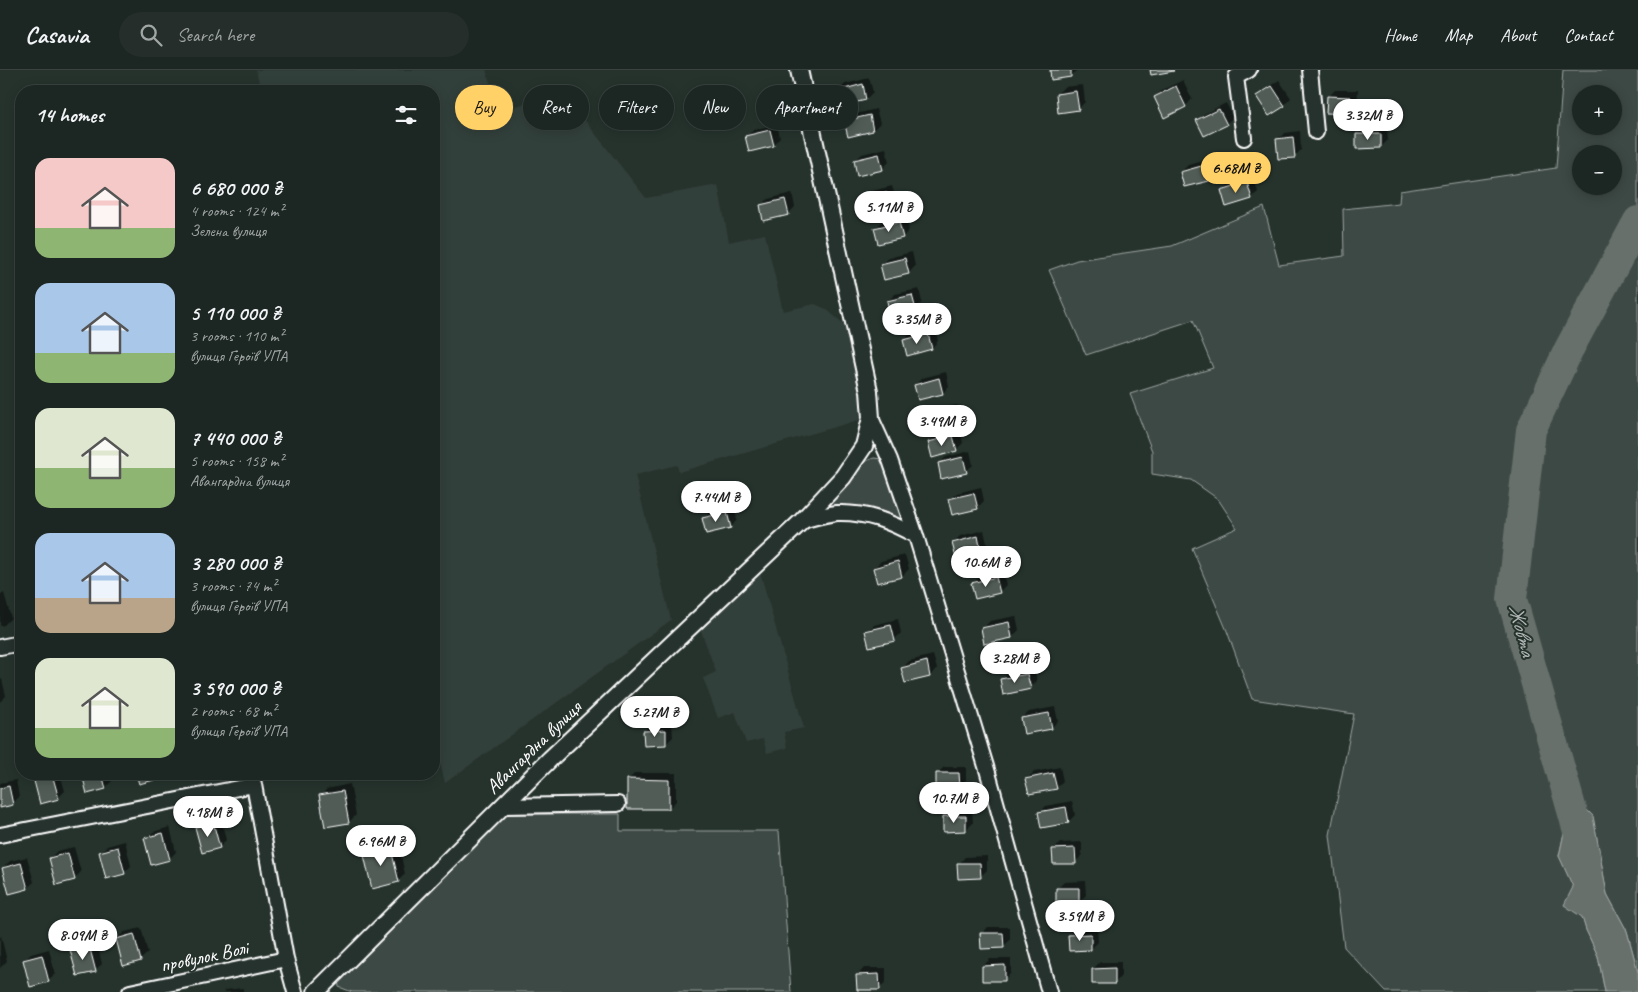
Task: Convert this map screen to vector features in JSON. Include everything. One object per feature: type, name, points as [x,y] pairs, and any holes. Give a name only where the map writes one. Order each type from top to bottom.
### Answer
[{"type":"street","name":"Авангардна вулиця","points":[[316,992],[550,759],[802,521],[843,477],[864,446],[871,418],[869,391],[799,70]]},
{"type":"street","points":[[1244,138],[1236,77],[1249,70]]},
{"type":"street","points":[[1310,70],[1316,132]]},
{"type":"street","points":[[871,418],[890,460],[916,536],[988,773],[1049,992]]},
{"type":"street","points":[[802,521],[836,513],[865,515],[892,523],[916,536]]},
{"type":"street","points":[[0,647],[15,644]]},
{"type":"street","points":[[0,835],[248,780]]},
{"type":"street","points":[[253,780],[286,959],[295,992]]},
{"type":"street","points":[[504,806],[618,804]]},
{"type":"street","name":"провулок Волі","points":[[130,992],[286,959]]},
{"type":"shaded area","points":[[256,70],[486,70],[491,85],[455,85],[455,130],[513,130],[513,107],[523,104],[523,130],[589,130],[589,126],[646,198],[718,185],[729,242],[765,234],[783,311],[815,304],[826,309],[845,325],[861,395],[859,420],[679,472],[677,465],[635,475],[671,620],[445,783],[440,763],[440,85],[260,85]]},
{"type":"shaded area","points":[[1563,70],[1638,70],[1638,972],[1627,931],[1607,894],[1593,817],[1567,819],[1559,856],[1573,886],[1586,930],[1598,956],[1605,992],[1386,992],[1344,947],[1330,835],[1354,714],[1252,699],[1227,631],[1192,548],[1237,528],[1218,499],[1191,480],[1152,474],[1152,451],[1130,394],[1213,368],[1193,320],[1086,355],[1049,270],[1077,260],[1172,246],[1264,207],[1279,265],[1344,256],[1343,209],[1399,203],[1400,191],[1556,168]]},
{"type":"shaded area","points":[[874,458],[881,459],[886,465],[908,526],[823,512],[860,466]]},
{"type":"shaded area","points":[[760,572],[804,728],[784,732],[787,748],[767,753],[763,739],[746,743],[735,712],[718,718],[703,678],[716,672],[700,628]]},
{"type":"shaded area","points":[[1587,810],[1593,816],[1607,894],[1627,931],[1638,972],[1638,992],[1605,992],[1598,956],[1582,917],[1564,905],[1573,887],[1559,856],[1567,819]]},
{"type":"shaded area","points":[[508,814],[620,814],[620,831],[779,831],[791,992],[352,992],[339,987],[338,978]]},
{"type":"building","points":[[1050,70],[1071,70],[1071,77],[1051,80]]},
{"type":"building","points":[[1150,70],[1173,70],[1174,71],[1151,75]]},
{"type":"building","points":[[863,84],[866,100],[858,102],[858,85]]},
{"type":"building","points":[[1176,86],[1186,107],[1164,118],[1154,97]]},
{"type":"building","points":[[1272,86],[1285,106],[1269,116],[1256,96]]},
{"type":"building","points":[[1076,91],[1079,110],[1058,113],[1056,94]]},
{"type":"building","points":[[1327,96],[1351,97],[1351,114],[1326,113]]},
{"type":"building","points":[[1219,109],[1227,125],[1204,136],[1196,120]]},
{"type":"building","points":[[870,115],[873,131],[848,137],[846,130],[858,130],[858,118]]},
{"type":"building","points":[[770,130],[774,146],[749,152],[745,136]]},
{"type":"building","points":[[1356,134],[1381,134],[1381,148],[1356,149]]},
{"type":"building","points":[[1293,137],[1295,158],[1278,159],[1276,139]]},
{"type":"building","points":[[879,154],[883,170],[857,176],[854,160]]},
{"type":"building","points":[[1205,165],[1209,181],[1184,187],[1180,172]]},
{"type":"building","points":[[1247,182],[1252,199],[1226,207],[1221,190]]},
{"type":"building","points":[[886,192],[890,208],[864,214],[860,198]]},
{"type":"building","points":[[785,199],[789,215],[763,221],[760,205]]},
{"type":"building","points":[[899,222],[903,238],[878,244],[874,228]]},
{"type":"building","points":[[905,258],[909,274],[884,280],[880,264]]},
{"type":"building","points":[[912,295],[916,310],[890,316],[887,301]]},
{"type":"building","points":[[928,334],[932,349],[907,356],[903,340]]},
{"type":"building","points":[[939,378],[943,394],[918,400],[914,385]]},
{"type":"building","points":[[950,411],[954,427],[928,433],[925,417]]},
{"type":"building","points":[[953,436],[957,451],[932,458],[928,442]]},
{"type":"building","points":[[963,457],[967,473],[941,479],[938,463]]},
{"type":"building","points":[[974,493],[978,509],[952,515],[948,499]]},
{"type":"building","points":[[727,512],[731,528],[706,534],[702,518]]},
{"type":"building","points":[[978,536],[981,552],[956,558],[952,543]]},
{"type":"building","points":[[898,561],[902,577],[877,583],[873,568]]},
{"type":"building","points":[[996,577],[1000,593],[975,599],[971,583]]},
{"type":"building","points":[[1009,622],[1012,638],[984,644],[981,628]]},
{"type":"building","points":[[891,625],[895,641],[869,647],[865,631]]},
{"type":"building","points":[[927,661],[930,677],[905,683],[901,668]]},
{"type":"building","points":[[1027,674],[1031,689],[1003,695],[1000,679]]},
{"type":"building","points":[[1049,713],[1052,729],[1024,734],[1021,718]]},
{"type":"building","points":[[666,730],[666,745],[644,746],[643,731]]},
{"type":"building","points":[[936,773],[959,773],[960,788],[936,789]]},
{"type":"building","points":[[1053,773],[1057,789],[1029,794],[1025,779]]},
{"type":"building","points":[[627,779],[669,780],[669,809],[627,809]]},
{"type":"building","points":[[34,780],[54,780],[59,799],[40,804]]},
{"type":"building","points":[[84,780],[104,780],[106,789],[87,794]]},
{"type":"building","points":[[138,780],[154,780],[139,784]]},
{"type":"building","points":[[9,786],[13,805],[0,808],[0,788]]},
{"type":"building","points":[[343,791],[349,823],[325,827],[319,795]]},
{"type":"building","points":[[1066,807],[1069,823],[1041,828],[1038,812]]},
{"type":"building","points":[[943,816],[966,816],[966,831],[943,832]]},
{"type":"building","points":[[213,822],[220,848],[202,853],[195,827]]},
{"type":"building","points":[[163,833],[170,860],[151,865],[144,838]]},
{"type":"building","points":[[390,845],[399,882],[372,889],[363,851]]},
{"type":"building","points":[[118,847],[125,874],[106,879],[99,852]]},
{"type":"building","points":[[1075,848],[1076,864],[1053,864],[1052,849]]},
{"type":"building","points":[[68,853],[75,880],[56,885],[49,858]]},
{"type":"building","points":[[21,863],[28,889],[9,894],[2,868]]},
{"type":"building","points":[[957,863],[980,863],[981,878],[958,879]]},
{"type":"building","points":[[1056,888],[1079,888],[1079,903],[1056,903]]},
{"type":"building","points":[[980,933],[1003,933],[1004,948],[981,949]]},
{"type":"building","points":[[134,934],[141,961],[123,966],[116,939]]},
{"type":"building","points":[[1091,934],[1091,950],[1069,951],[1068,935]]},
{"type":"building","points":[[89,945],[96,972],[77,976],[70,950]]},
{"type":"building","points":[[42,955],[49,982],[30,987],[23,960]]},
{"type":"building","points":[[1005,965],[1005,981],[982,981],[982,966]]},
{"type":"building","points":[[1115,968],[1115,984],[1092,984],[1092,969]]},
{"type":"building","points":[[879,974],[880,990],[857,990],[856,975]]},
{"type":"waterway","name":"Жовта","points":[[1585,856],[1512,599],[1531,430],[1569,349],[1638,221]]}]
